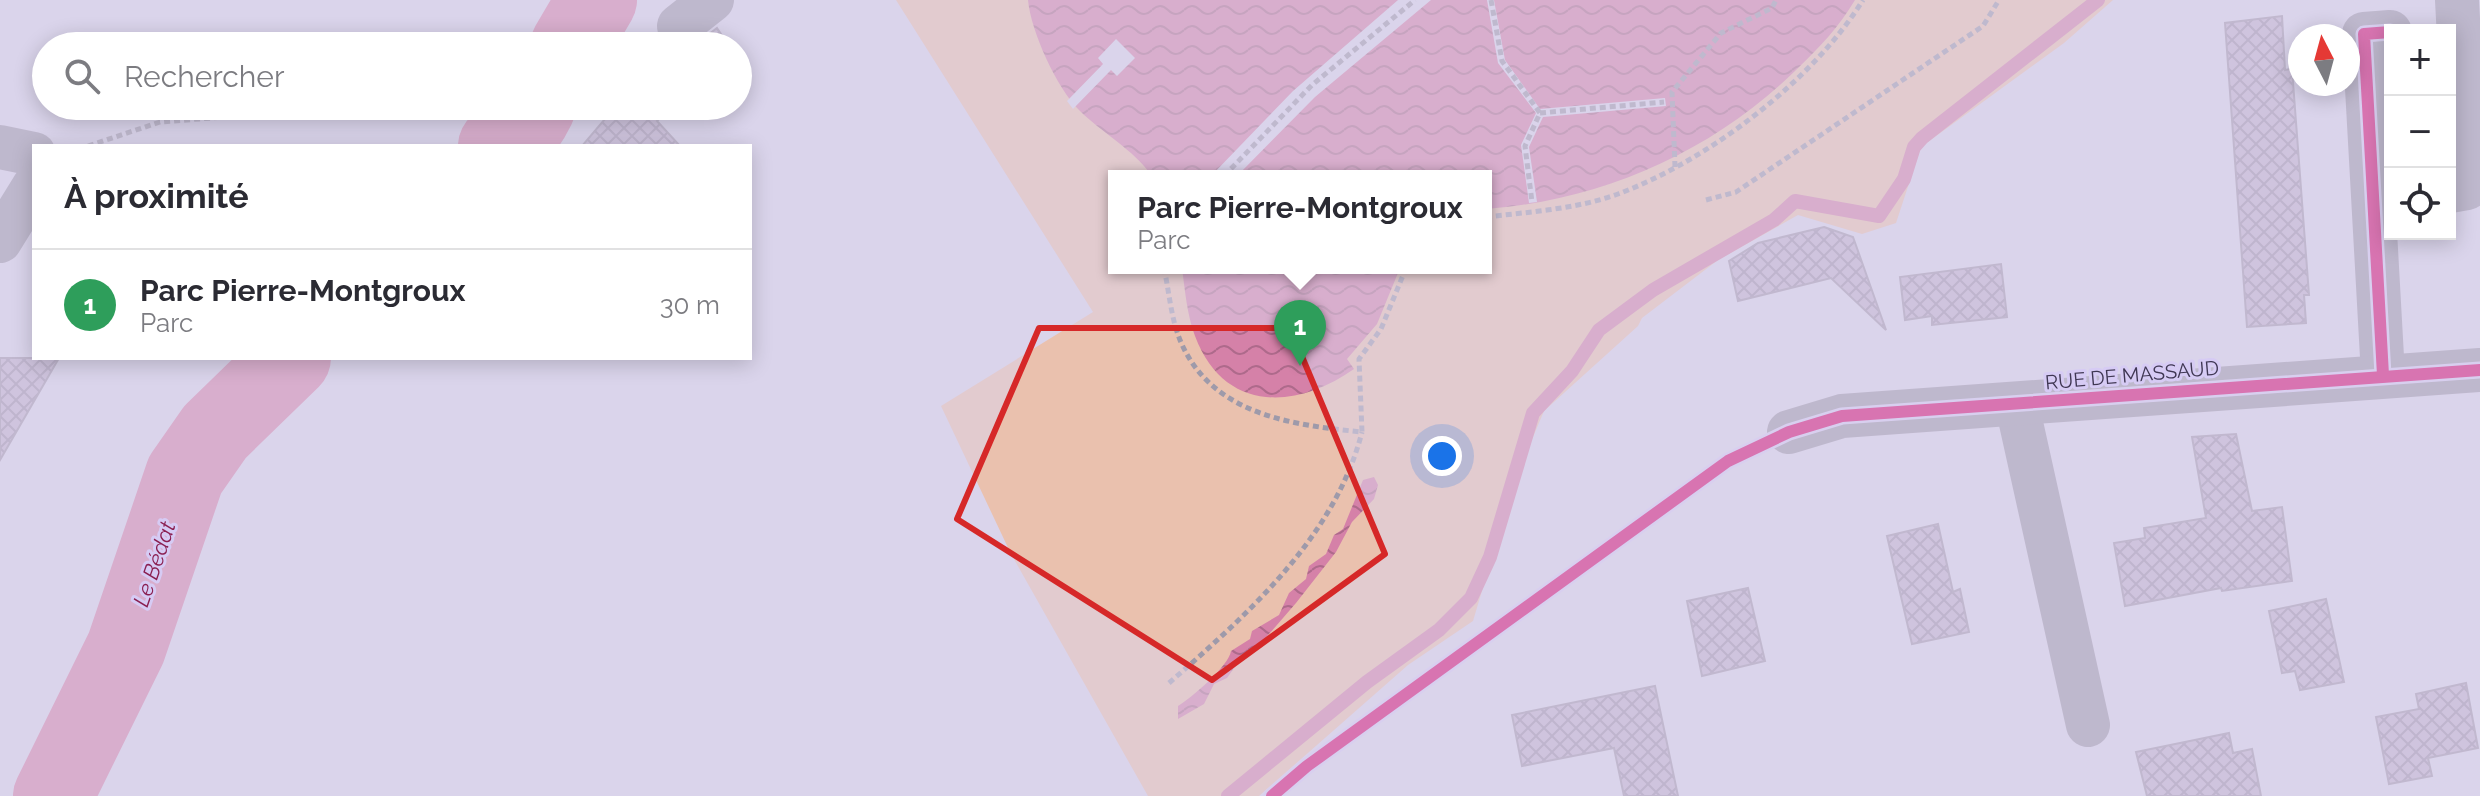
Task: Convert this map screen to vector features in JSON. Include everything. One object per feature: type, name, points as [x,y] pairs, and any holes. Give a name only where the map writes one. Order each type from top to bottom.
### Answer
[{"type":"street","points":[[2425,24],[2458,13],[2467,188],[2456,190]]},
{"type":"street","points":[[2383,375],[2381,201],[2364,34],[2384,32]]},
{"type":"street","points":[[0,147],[32,154]]},
{"type":"street","points":[[0,241],[32,189]]},
{"type":"street","name":"RUE DE MASSAUD","points":[[1789,432],[1842,416],[2480,370]]},
{"type":"street","points":[[2017,405],[2088,725]]},
{"type":"path","points":[[1230,170],[1312,85],[1415,0]]},
{"type":"path","points":[[1491,0],[1502,61],[1540,113]]},
{"type":"path","points":[[1675,167],[1672,92],[1721,33],[1772,8],[1776,0]]},
{"type":"path","points":[[1492,216],[1539,211],[1617,195],[1675,167],[1779,95],[1850,21],[1863,0]]},
{"type":"path","points":[[1706,200],[1736,192],[1983,26],[1999,0]]},
{"type":"path","points":[[1540,113],[1664,102]]},
{"type":"path","points":[[1532,202],[1525,146],[1540,113]]},
{"type":"path","points":[[94,144],[160,122],[186,120]]},
{"type":"path","points":[[1165,274],[1180,339],[1192,361],[1211,384],[1258,413],[1290,424],[1362,432]]},
{"type":"path","points":[[1169,683],[1267,593],[1343,487],[1362,432],[1359,359],[1381,329],[1404,274]]},
{"type":"highlighted area","points":[[1039,328],[1290,328],[1385,554],[1212,680],[957,519]]},
{"type":"shaded area","points":[[896,0],[2113,0],[2064,43],[1921,147],[1896,223],[1862,234],[1798,215],[1718,260],[1642,318],[1638,326],[1544,411],[1516,477],[1473,621],[1408,665],[1259,796],[1148,796],[1011,554],[941,406],[1093,312]]},
{"type":"water","points":[[1028,0],[1855,0],[1828,37],[1796,70],[1729,125],[1692,148],[1613,183],[1529,204],[1492,208],[1492,170],[1147,170],[1136,157],[1088,119],[1071,100],[1054,74],[1030,13]]},
{"type":"water","points":[[1183,274],[1398,274],[1377,324],[1347,359],[1354,369],[1332,383],[1286,397],[1264,397],[1243,391],[1224,379],[1208,361],[1195,336]]},
{"type":"water","points":[[1374,477],[1378,485],[1374,499],[1352,522],[1336,552],[1296,603],[1256,649],[1244,654],[1227,678],[1214,684],[1204,704],[1178,719],[1178,706],[1217,673],[1231,651],[1250,639],[1252,631],[1279,615],[1289,593],[1306,579],[1309,566],[1326,554],[1334,535],[1343,529],[1363,480]]},
{"type":"pier","points":[[1398,0],[1431,0],[1315,97],[1243,170],[1217,170],[1293,91]]},
{"type":"pier","points":[[1487,0],[1494,0],[1505,60],[1540,109],[1665,98],[1666,106],[1543,117],[1529,147],[1537,202],[1529,203],[1521,145],[1536,113],[1498,63]]},
{"type":"pier","points":[[1116,39],[1135,58],[1117,76],[1111,70],[1073,109],[1067,101],[1103,64],[1098,58]]},
{"type":"building","points":[[2282,16],[2288,96],[2294,96],[2309,295],[2304,295],[2306,323],[2247,327],[2225,23]]},
{"type":"building","points":[[604,120],[658,120],[678,144],[584,144]]},
{"type":"building","points":[[1824,227],[1853,237],[1886,330],[1831,278],[1738,301],[1729,261],[1758,243]]},
{"type":"building","points":[[2001,264],[2007,317],[1932,325],[1932,316],[1905,320],[1900,277]]},
{"type":"building","points":[[0,358],[58,360],[0,460]]},
{"type":"building","points":[[2236,434],[2252,511],[2282,507],[2292,581],[2222,591],[2221,588],[2125,606],[2114,543],[2145,538],[2144,528],[2206,518],[2192,437]]},
{"type":"building","points":[[1938,524],[1953,592],[1960,589],[1969,632],[1912,644],[1887,536]]},
{"type":"building","points":[[1748,588],[1765,661],[1702,676],[1687,601]]},
{"type":"building","points":[[2326,599],[2344,682],[2300,690],[2295,671],[2282,673],[2269,611]]},
{"type":"building","points":[[2466,683],[2478,748],[2428,758],[2432,776],[2389,784],[2376,717],[2419,709],[2416,694]]},
{"type":"building","points":[[1655,686],[1678,796],[1624,796],[1614,748],[1522,766],[1512,715]]},
{"type":"building","points":[[2229,733],[2233,753],[2252,749],[2261,796],[2147,796],[2136,752]]},
{"type":"waterway","name":"Le Bédat","points":[[578,32],[597,0]]},
{"type":"waterway","points":[[1228,796],[1367,682],[1439,630],[1471,598],[1490,557],[1533,413],[1572,371],[1599,330],[1653,290],[1774,220],[1795,201],[1879,216],[1904,179],[1914,147],[1922,138],[2098,0]]},
{"type":"waterway","name":"Le Bédat","points":[[500,144],[528,120]]},
{"type":"waterway","name":"Le Bédat","points":[[53,796],[126,648],[185,475],[215,432],[289,360]]},
{"type":"cycle path","points":[[2383,375],[2364,34],[2384,32]]},
{"type":"cycle path","points":[[1272,796],[1307,766],[1728,461],[1789,432],[1842,416],[2480,370]]},
{"type":"place","name":"Parc Pierre-Montgroux","points":[[1300,366]]}]
